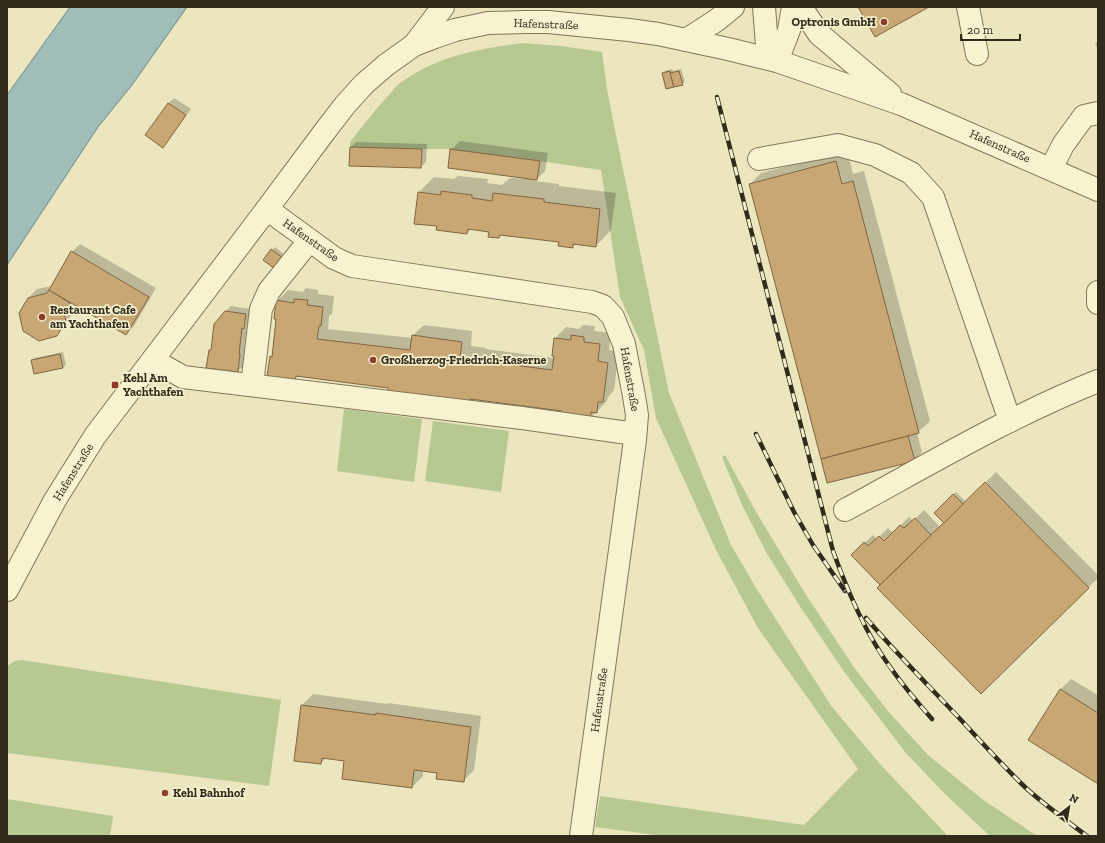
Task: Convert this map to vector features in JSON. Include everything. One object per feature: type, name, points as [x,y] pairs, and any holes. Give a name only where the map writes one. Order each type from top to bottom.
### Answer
[{"type":"street","points":[[414,46],[443,7]]},
{"type":"street","points":[[545,7],[564,24]]},
{"type":"street","points":[[686,40],[717,20],[733,7]]},
{"type":"street","points":[[764,7],[773,59]]},
{"type":"street","points":[[773,59],[788,30],[793,7]]},
{"type":"street","name":"Hafenstraße","points":[[801,7],[819,34],[901,104]]},
{"type":"street","points":[[968,7],[977,54]]},
{"type":"street","name":"Hafenstraße","points":[[7,590],[55,500],[91,442],[345,106],[364,84],[386,65],[414,46],[489,15],[526,22],[629,30],[728,48],[773,59],[901,104],[1098,190]]},
{"type":"street","points":[[1051,169],[1063,145],[1084,116],[1098,113]]},
{"type":"street","points":[[759,159],[838,145],[875,155],[911,173],[933,197],[1010,420]]},
{"type":"street","name":"Hafenstraße","points":[[268,209],[309,241],[334,258],[352,266],[592,302],[603,306],[614,318],[624,344],[637,416],[580,836]]},
{"type":"street","points":[[252,385],[261,309],[269,291],[309,241]]},
{"type":"street","points":[[1098,292],[1098,303]]},
{"type":"street","points":[[153,360],[183,377],[522,418],[635,434]]},
{"type":"street","points":[[845,510],[1010,420],[1098,381]]},
{"type":"green space","points":[[522,43],[561,46],[602,52],[615,130],[669,393],[731,545],[756,588],[832,707],[880,764],[948,836],[663,836],[595,827],[600,796],[804,825],[858,769],[758,628],[717,552],[656,418],[644,350],[620,297],[601,170],[450,149],[350,147],[350,142],[382,102],[398,85],[413,74],[443,60],[458,55]]},
{"type":"green space","points":[[344,409],[422,419],[414,482],[337,471]]},
{"type":"green space","points":[[433,421],[509,431],[501,492],[425,481]]},
{"type":"green space","points":[[725,455],[755,510],[803,590],[853,666],[887,710],[928,755],[982,799],[1037,836],[990,836],[945,794],[905,752],[845,673],[801,608],[766,552],[742,505],[722,457]]},
{"type":"green space","points":[[22,660],[281,700],[269,786],[7,753],[7,666],[15,661]]},
{"type":"green space","points":[[7,799],[113,816],[110,836],[7,836]]},
{"type":"water","points":[[70,7],[187,7],[132,85],[98,127],[7,265],[7,95]]},
{"type":"building","name":"Optronis GmbH","points":[[858,7],[929,7],[875,37]]},
{"type":"building","points":[[670,71],[674,87],[666,89],[662,73]]},
{"type":"building","points":[[679,71],[683,85],[674,87],[670,73]]},
{"type":"building","points":[[168,103],[186,115],[163,148],[145,135]]},
{"type":"building","points":[[350,147],[422,149],[421,168],[349,166]]},
{"type":"building","points":[[450,149],[540,161],[537,180],[448,168]]},
{"type":"building","points":[[836,161],[842,184],[853,181],[919,433],[821,459],[749,184]]},
{"type":"building","points":[[441,191],[472,195],[472,198],[492,201],[493,193],[544,199],[544,202],[600,209],[596,247],[573,244],[573,248],[558,246],[559,242],[500,235],[499,238],[488,237],[489,232],[468,229],[467,234],[436,230],[437,226],[414,224],[418,192],[441,195]]},
{"type":"building","points":[[271,249],[283,258],[275,269],[263,260]]},
{"type":"building","points":[[71,251],[149,297],[126,335],[49,290]]},
{"type":"building","points":[[49,290],[70,303],[64,314],[66,321],[57,336],[39,341],[23,331],[19,313],[28,298],[47,293]]},
{"type":"building","name":"Großherzog-Friedrich-Kaserne","points":[[294,299],[308,300],[307,305],[323,307],[321,326],[319,326],[317,339],[410,350],[412,335],[462,342],[460,357],[552,370],[554,338],[571,340],[571,335],[584,337],[584,342],[600,344],[598,361],[608,363],[603,402],[598,402],[597,413],[591,412],[590,420],[561,416],[562,411],[470,399],[470,403],[388,392],[388,388],[296,376],[295,380],[267,377],[270,356],[272,357],[276,319],[274,319],[276,300],[294,303]]},
{"type":"building","points":[[225,311],[246,314],[244,329],[242,328],[238,372],[206,368],[209,350],[211,350],[214,324]]},
{"type":"building","points":[[60,354],[63,368],[34,374],[31,360]]},
{"type":"building","points":[[908,436],[915,461],[827,483],[821,459]]},
{"type":"building","points":[[985,482],[1089,588],[981,694],[877,588]]},
{"type":"building","points":[[953,494],[963,504],[944,523],[934,513]]},
{"type":"building","points":[[915,518],[931,535],[880,585],[851,555],[864,542],[868,546],[879,536],[884,541],[900,525],[904,528]]},
{"type":"building","points":[[1060,689],[1098,713],[1098,784],[1028,740]]},
{"type":"building","points":[[301,705],[376,715],[376,713],[471,727],[464,782],[436,779],[437,773],[414,770],[412,788],[342,779],[344,761],[322,758],[321,764],[294,761]]},
{"type":"railway","points":[[717,97],[833,551],[858,613],[874,643],[902,683],[932,719]]},
{"type":"railway","points":[[756,434],[794,512],[813,545],[845,591]]},
{"type":"railway","points":[[866,618],[1018,781],[1087,836]]},
{"type":"place","name":"Optronis GmbH","points":[[884,22]]},
{"type":"place","name":"Restaurant Cafe am Yachthafen","points":[[42,317]]},
{"type":"place","name":"Großherzog-Friedrich-Kaserne","points":[[373,360]]},
{"type":"place","name":"Kehl Am Yachthafen","points":[[115,385]]},
{"type":"place","name":"Kehl Bahnhof","points":[[165,793]]}]
